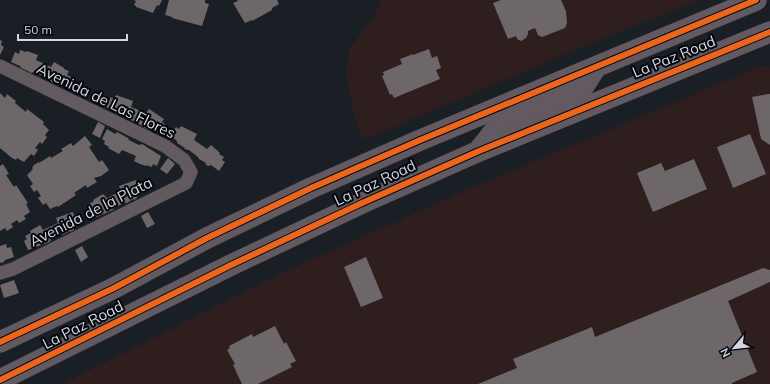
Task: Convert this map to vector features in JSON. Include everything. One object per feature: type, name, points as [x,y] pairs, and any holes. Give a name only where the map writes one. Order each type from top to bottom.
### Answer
[{"type":"main road","name":"La Paz Road","points":[[0,342],[114,288],[207,238],[310,188],[418,141],[756,0]]},
{"type":"main road","name":"La Paz Road","points":[[0,380],[230,265],[369,200],[479,151],[770,32]]},
{"type":"main road","points":[[479,151],[500,125],[573,94],[584,86],[595,68]]},
{"type":"street","name":"Avenida de Las Flores","points":[[0,66],[165,146],[184,160],[191,172]]},
{"type":"street","name":"Avenida de la Plata","points":[[0,273],[13,269],[186,183],[191,172]]},
{"type":"shaded area","points":[[381,0],[699,0],[595,42],[363,140],[353,111],[346,72],[349,49],[375,15]]},
{"type":"shaded area","points":[[761,66],[770,67],[770,384],[62,384],[282,273],[466,190]]},
{"type":"building","points":[[133,0],[162,0],[159,6],[157,5],[153,13],[136,7],[134,5],[136,1]]},
{"type":"building","points":[[169,0],[205,0],[205,3],[209,4],[202,26],[165,15]]},
{"type":"building","points":[[237,0],[277,0],[279,4],[272,8],[272,10],[252,21],[245,23],[233,3],[238,1]]},
{"type":"building","points":[[501,0],[561,0],[566,11],[567,23],[565,28],[542,37],[538,35],[535,28],[528,31],[526,38],[521,41],[517,39],[516,36],[508,39],[493,3]]},
{"type":"building","points":[[0,40],[2,41],[1,45],[4,47],[0,55]]},
{"type":"building","points":[[429,49],[432,58],[437,56],[441,68],[436,70],[440,79],[394,98],[392,94],[390,95],[382,76],[384,75],[383,72],[402,64],[400,59]]},
{"type":"building","points":[[20,50],[38,55],[36,60],[51,67],[54,62],[69,71],[67,75],[71,77],[67,86],[58,82],[56,84],[49,79],[45,79],[44,76],[34,72],[31,73],[11,62],[15,52],[19,54]]},
{"type":"building","points":[[0,93],[5,98],[7,94],[26,112],[27,109],[44,122],[43,124],[49,130],[45,135],[47,137],[42,144],[40,142],[35,148],[38,150],[34,156],[31,154],[24,162],[17,158],[16,160],[12,158],[0,148]]},
{"type":"building","points":[[770,94],[770,145],[761,139],[752,97]]},
{"type":"building","points":[[116,95],[133,101],[131,107],[146,113],[149,109],[164,119],[162,122],[165,124],[161,133],[152,129],[150,131],[138,123],[115,113],[115,111],[106,107],[111,97],[114,99]]},
{"type":"building","points":[[98,122],[105,126],[100,138],[92,134]]},
{"type":"building","points":[[181,126],[197,134],[194,140],[207,149],[211,145],[224,157],[222,160],[225,162],[219,171],[211,165],[208,166],[205,164],[206,163],[189,150],[184,149],[185,148],[169,135],[176,127],[179,129]]},
{"type":"building","points":[[107,129],[115,134],[117,132],[139,145],[142,144],[161,156],[157,166],[153,164],[152,167],[140,164],[134,161],[136,156],[122,150],[119,154],[108,148],[109,147],[104,144],[105,141],[102,139]]},
{"type":"building","points":[[750,134],[766,174],[733,188],[717,147]]},
{"type":"building","points":[[85,136],[92,145],[89,147],[99,162],[102,160],[109,170],[101,176],[94,178],[97,182],[87,188],[86,185],[74,193],[76,195],[58,207],[57,206],[50,209],[46,203],[43,205],[38,198],[41,196],[37,190],[34,192],[30,186],[33,184],[27,175],[33,169],[32,168],[34,165],[63,151],[61,149],[71,143],[73,146]]},
{"type":"building","points":[[168,158],[175,164],[167,174],[160,169]]},
{"type":"building","points":[[694,159],[707,189],[653,212],[637,173],[661,163],[665,171]]},
{"type":"building","points":[[3,164],[9,174],[6,175],[14,187],[16,185],[28,203],[26,204],[30,212],[24,216],[26,219],[19,223],[17,220],[11,224],[13,227],[7,231],[5,228],[0,231],[0,166]]},
{"type":"building","points":[[136,180],[137,183],[141,182],[146,191],[137,196],[134,200],[133,199],[127,203],[124,203],[113,210],[92,219],[87,209],[90,207],[89,204],[94,201],[93,200],[103,194],[107,198],[121,191],[119,186]]},
{"type":"building","points":[[73,212],[74,215],[78,214],[82,223],[74,228],[74,230],[63,235],[61,234],[51,239],[50,242],[28,250],[24,241],[27,239],[25,236],[31,233],[30,231],[40,225],[43,230],[58,223],[56,218]]},
{"type":"building","points":[[148,212],[155,224],[147,228],[141,216]]},
{"type":"building","points":[[6,244],[7,248],[11,247],[14,257],[0,263],[0,246]]},
{"type":"building","points":[[82,246],[88,257],[81,262],[75,250]]},
{"type":"building","points":[[366,257],[383,298],[361,307],[344,267]]},
{"type":"building","points":[[763,268],[770,270],[770,282],[728,301],[757,372],[732,384],[478,384],[517,368],[513,359],[592,327],[595,337]]},
{"type":"building","points":[[14,280],[19,293],[4,298],[0,285]]},
{"type":"building","points":[[275,326],[284,344],[286,342],[296,361],[290,364],[292,367],[258,384],[242,384],[233,365],[235,364],[227,350],[230,348],[229,346],[252,334],[253,337]]},
{"type":"cycle path","points":[[0,342],[114,288],[207,238],[311,188],[418,141],[756,0]]},
{"type":"cycle path","points":[[0,380],[231,265],[362,203],[479,151],[770,32]]}]
